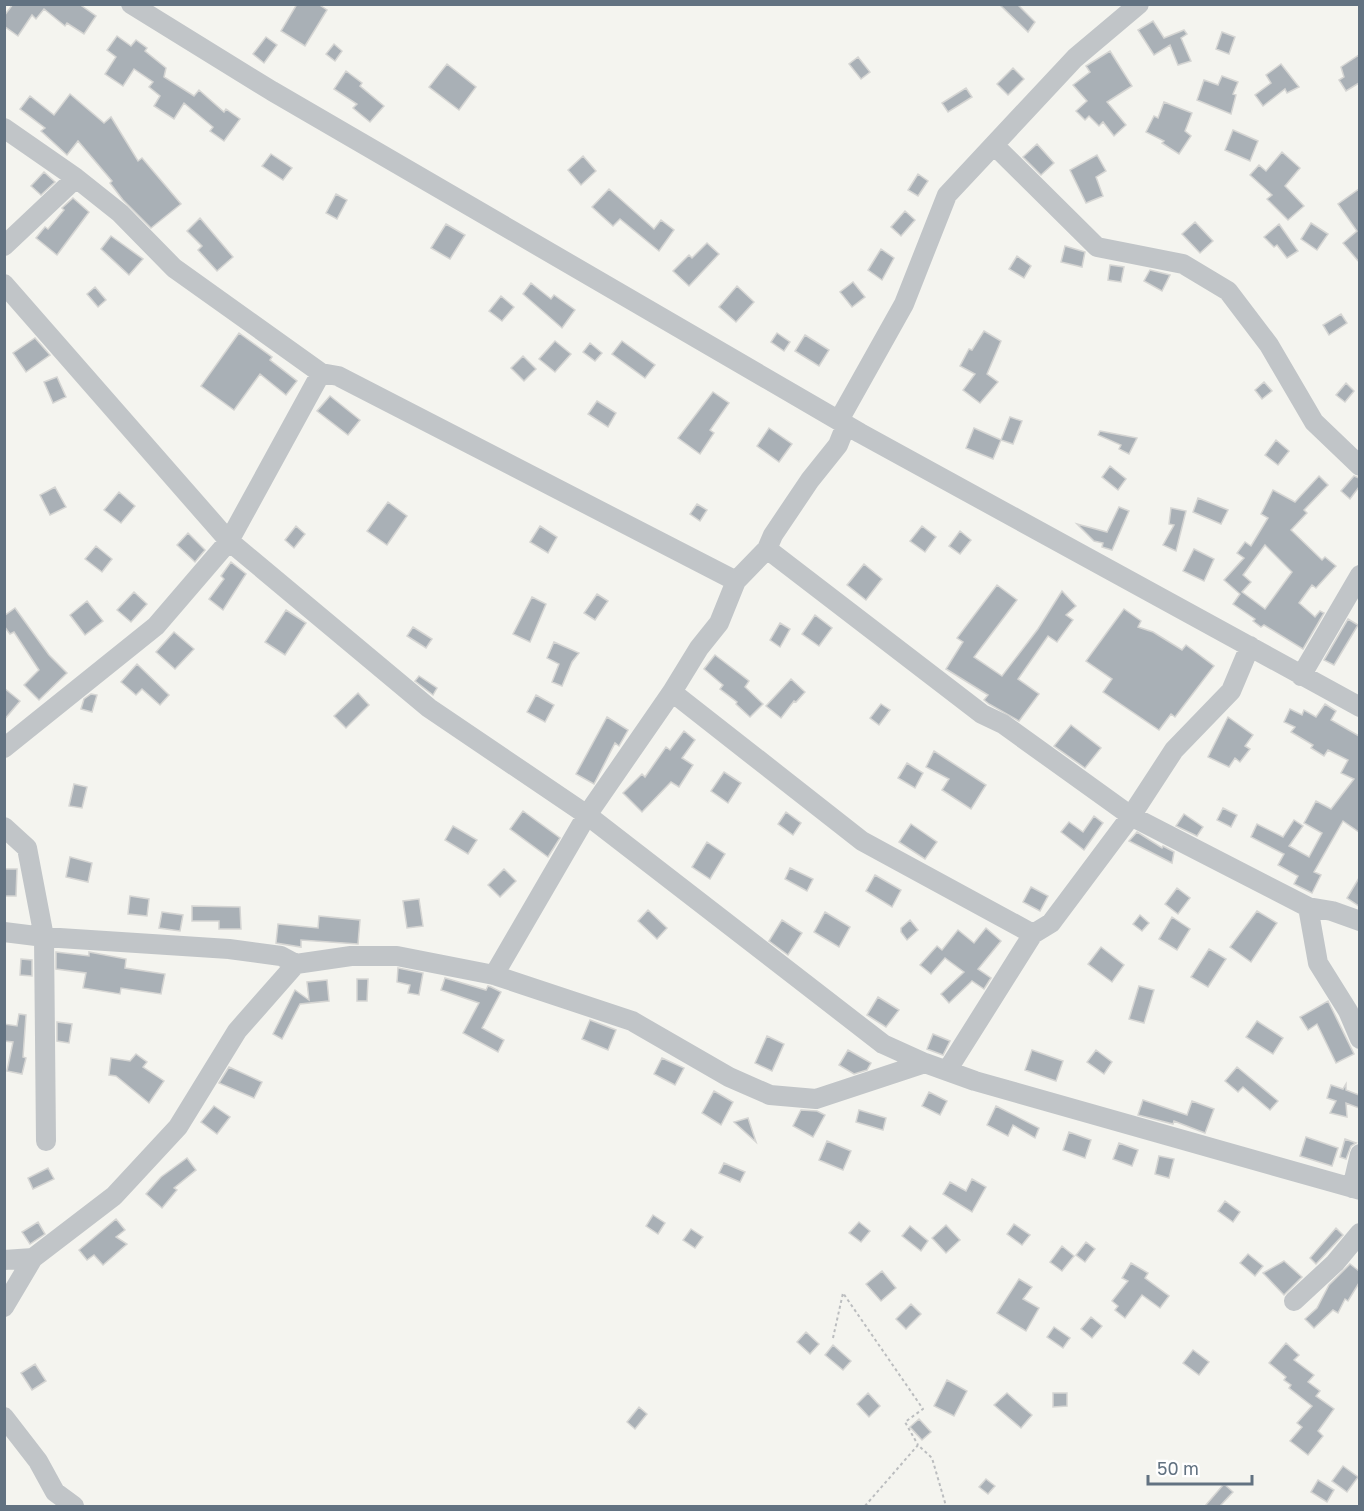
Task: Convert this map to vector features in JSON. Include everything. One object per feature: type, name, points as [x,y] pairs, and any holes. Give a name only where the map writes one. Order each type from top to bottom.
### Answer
[{"type":"street","points":[[131,4],[272,91],[839,420],[1359,707]]},
{"type":"street","points":[[839,420],[904,304],[947,195],[1076,58],[1139,4]]},
{"type":"street","points":[[4,128],[76,178],[120,213],[174,268],[321,373],[338,376],[736,580]]},
{"type":"street","points":[[995,146],[1096,247],[1183,264],[1228,291],[1269,345],[1314,422],[1359,466]]},
{"type":"street","points":[[4,246],[76,178]]},
{"type":"street","points":[[4,284],[229,541],[429,708],[587,815],[883,1044],[925,1063],[975,1080],[1356,1189],[1359,1154]]},
{"type":"street","points":[[4,748],[156,626],[229,541],[321,373]]},
{"type":"street","points":[[494,975],[587,815],[672,692],[699,648],[719,623],[736,580],[767,549],[773,535],[810,480],[838,445],[846,425],[839,420]]},
{"type":"street","points":[[767,549],[982,714],[1003,724],[1131,816],[1308,907],[1332,911],[1359,921]]},
{"type":"street","points":[[1301,676],[1359,575]]},
{"type":"street","points":[[948,1070],[1033,934],[1051,923],[1131,816],[1174,750],[1231,691],[1250,646]]},
{"type":"street","points":[[672,692],[862,841],[1033,934]]},
{"type":"street","points":[[4,827],[27,848],[44,937],[46,1142]]},
{"type":"street","points":[[1308,907],[1318,963],[1348,1011],[1359,1039]]},
{"type":"street","points":[[4,932],[44,937],[229,949],[281,956],[296,964],[351,956],[397,956],[494,975],[632,1021],[729,1077],[770,1095],[816,1099],[925,1063]]},
{"type":"street","points":[[4,1307],[33,1258],[114,1196],[178,1127],[237,1031],[296,964]]},
{"type":"street","points":[[1294,1301],[1335,1263],[1359,1233]]},
{"type":"street","points":[[4,1260],[33,1258]]},
{"type":"street","points":[[4,1417],[38,1461],[55,1492],[74,1506]]},
{"type":"path","points":[[833,1338],[843,1293],[923,1409],[905,1422],[918,1445],[932,1458],[946,1506]]},
{"type":"path","points":[[865,1506],[918,1445]]},
{"type":"building","points":[[13,4],[79,4],[96,16],[84,34],[67,23],[65,26],[44,9],[36,19],[32,15],[18,36],[4,26],[4,16]]},
{"type":"building","points":[[297,4],[318,4],[327,10],[305,46],[281,31]]},
{"type":"building","points":[[999,4],[1017,4],[1035,22],[1028,32]]},
{"type":"building","points":[[1153,21],[1164,38],[1184,30],[1187,34],[1181,38],[1191,61],[1178,65],[1170,45],[1154,55],[1138,30]]},
{"type":"building","points":[[1222,32],[1235,37],[1229,54],[1216,49]]},
{"type":"building","points":[[117,36],[131,46],[136,40],[147,48],[145,51],[166,68],[164,77],[194,96],[199,90],[224,112],[226,109],[240,119],[224,141],[210,131],[213,127],[184,103],[174,119],[154,106],[160,96],[149,87],[153,82],[134,69],[123,86],[105,74],[116,57],[107,50]]},
{"type":"building","points":[[266,37],[277,45],[264,63],[253,54]]},
{"type":"building","points":[[334,44],[342,51],[335,61],[326,54]]},
{"type":"building","points":[[1110,51],[1132,86],[1107,102],[1126,125],[1114,136],[1103,122],[1099,126],[1089,116],[1085,120],[1076,111],[1087,101],[1073,85],[1090,72],[1086,66]]},
{"type":"building","points":[[1359,55],[1359,83],[1346,91],[1339,80],[1344,77],[1341,67]]},
{"type":"building","points":[[858,57],[870,72],[861,79],[849,64]]},
{"type":"building","points":[[447,64],[476,87],[459,110],[429,87]]},
{"type":"building","points":[[1281,64],[1299,87],[1287,93],[1285,89],[1263,106],[1255,95],[1271,83],[1266,75]]},
{"type":"building","points":[[1013,68],[1024,79],[1008,95],[997,84]]},
{"type":"building","points":[[346,71],[362,83],[360,86],[384,106],[370,122],[353,108],[357,104],[334,89]]},
{"type":"building","points":[[1222,76],[1238,82],[1233,94],[1236,95],[1231,114],[1197,100],[1204,80],[1218,85]]},
{"type":"building","points":[[966,88],[972,97],[948,112],[942,103]]},
{"type":"building","points":[[70,94],[104,123],[111,117],[138,161],[142,158],[181,204],[151,228],[123,200],[110,183],[112,181],[78,141],[67,155],[41,131],[45,128],[20,109],[30,96],[54,115]]},
{"type":"building","points":[[1164,102],[1192,113],[1185,131],[1191,136],[1179,154],[1162,143],[1164,141],[1146,132],[1154,116],[1158,118]]},
{"type":"building","points":[[1233,130],[1258,141],[1250,161],[1225,150]]},
{"type":"building","points":[[1037,144],[1054,163],[1041,175],[1023,157]]},
{"type":"building","points":[[1282,152],[1300,168],[1285,186],[1304,206],[1288,220],[1267,199],[1272,195],[1250,175],[1259,165],[1266,171]]},
{"type":"building","points":[[271,154],[292,168],[283,180],[262,166]]},
{"type":"building","points":[[1097,155],[1106,171],[1096,177],[1103,196],[1086,203],[1070,170]]},
{"type":"building","points":[[583,156],[596,171],[581,185],[568,170]]},
{"type":"building","points":[[44,172],[55,182],[41,195],[31,186]]},
{"type":"building","points":[[918,174],[928,181],[918,196],[908,190]]},
{"type":"building","points":[[609,189],[654,229],[661,220],[674,230],[659,251],[620,219],[613,226],[592,207]]},
{"type":"building","points":[[1359,189],[1359,262],[1343,243],[1357,231],[1338,204]]},
{"type":"building","points":[[336,194],[347,200],[337,219],[326,213]]},
{"type":"building","points":[[73,198],[89,212],[57,255],[36,238],[45,227],[48,229],[64,210],[62,208]]},
{"type":"building","points":[[905,211],[915,220],[901,236],[891,227]]},
{"type":"building","points":[[200,218],[233,257],[217,271],[198,250],[202,246],[187,231]]},
{"type":"building","points":[[1195,222],[1213,241],[1200,253],[1182,234]]},
{"type":"building","points":[[1311,223],[1328,234],[1317,250],[1301,239]]},
{"type":"building","points":[[446,224],[465,235],[450,259],[431,248]]},
{"type":"building","points":[[1279,224],[1298,251],[1287,258],[1277,245],[1274,247],[1264,237]]},
{"type":"building","points":[[111,236],[143,259],[129,275],[101,249]]},
{"type":"building","points":[[707,243],[719,254],[689,286],[673,271],[689,255],[692,258]]},
{"type":"building","points":[[1065,246],[1085,252],[1082,267],[1061,262]]},
{"type":"building","points":[[881,249],[894,258],[882,280],[868,270]]},
{"type":"building","points":[[1017,256],[1031,266],[1024,278],[1009,269]]},
{"type":"building","points":[[1110,265],[1124,267],[1121,282],[1108,280]]},
{"type":"building","points":[[1150,270],[1170,275],[1162,291],[1144,281]]},
{"type":"building","points":[[853,282],[865,297],[852,307],[840,292]]},
{"type":"building","points":[[531,283],[551,299],[554,295],[575,310],[562,328],[523,294]]},
{"type":"building","points":[[737,286],[754,302],[736,322],[719,307]]},
{"type":"building","points":[[95,287],[106,300],[98,307],[87,294]]},
{"type":"building","points":[[501,296],[514,307],[502,321],[489,311]]},
{"type":"building","points":[[1341,314],[1347,323],[1329,335],[1323,325]]},
{"type":"building","points":[[984,331],[1001,341],[987,374],[998,382],[980,403],[963,390],[975,374],[960,366],[969,349],[972,350]]},
{"type":"building","points":[[239,333],[272,357],[270,360],[297,381],[286,395],[260,374],[234,410],[201,386]]},
{"type":"building","points":[[777,333],[790,342],[784,351],[771,342]]},
{"type":"building","points":[[805,335],[829,350],[819,366],[795,351]]},
{"type":"building","points":[[35,338],[50,355],[26,372],[13,353]]},
{"type":"building","points":[[555,341],[571,354],[555,372],[539,359]]},
{"type":"building","points":[[622,341],[655,365],[645,378],[612,354]]},
{"type":"building","points":[[590,343],[602,353],[595,361],[583,352]]},
{"type":"building","points":[[523,356],[536,369],[524,381],[511,368]]},
{"type":"building","points":[[57,377],[66,397],[53,403],[44,382]]},
{"type":"building","points":[[1264,382],[1272,391],[1262,399],[1255,390]]},
{"type":"building","points":[[1346,383],[1354,391],[1345,402],[1336,395]]},
{"type":"building","points":[[713,392],[729,403],[710,430],[714,433],[700,454],[678,438]]},
{"type":"building","points":[[330,396],[360,420],[348,435],[317,411]]},
{"type":"building","points":[[597,401],[616,413],[608,427],[588,414]]},
{"type":"building","points":[[1010,417],[1022,421],[1013,444],[1001,440]]},
{"type":"building","points":[[769,428],[792,444],[779,462],[757,446]]},
{"type":"building","points":[[974,428],[1001,440],[993,459],[966,448]]},
{"type":"building","points":[[1100,431],[1137,438],[1129,454],[1119,449],[1121,445],[1098,435]]},
{"type":"building","points":[[1276,440],[1289,451],[1278,465],[1265,455]]},
{"type":"building","points":[[1110,466],[1126,479],[1118,490],[1102,477]]},
{"type":"building","points":[[1319,476],[1328,485],[1304,510],[1307,513],[1291,530],[1322,560],[1325,557],[1336,566],[1316,588],[1312,585],[1299,603],[1315,617],[1320,611],[1324,613],[1303,649],[1264,625],[1261,627],[1253,621],[1255,619],[1233,604],[1240,594],[1224,580],[1244,558],[1237,553],[1245,542],[1251,546],[1268,518],[1261,514],[1273,490],[1295,502]],"holes":[[[1265,545],[1292,572],[1265,609],[1242,592],[1251,582],[1243,575]]]},
{"type":"building","points":[[1354,476],[1359,478],[1359,487],[1350,499],[1341,491]]},
{"type":"building","points":[[55,487],[66,507],[50,515],[40,495]]},
{"type":"building","points":[[119,492],[135,506],[121,523],[104,510]]},
{"type":"building","points":[[1198,498],[1228,510],[1221,524],[1193,512]]},
{"type":"building","points":[[388,502],[407,516],[387,545],[367,531]]},
{"type":"building","points":[[697,504],[707,510],[700,521],[690,514]]},
{"type":"building","points":[[1119,507],[1129,511],[1112,550],[1102,547],[1103,543],[1094,541],[1077,524],[1107,532]]},
{"type":"building","points":[[1171,508],[1186,511],[1176,551],[1163,545],[1174,525],[1169,524]]},
{"type":"building","points":[[296,526],[305,534],[294,548],[285,540]]},
{"type":"building","points":[[540,526],[557,537],[548,553],[530,542]]},
{"type":"building","points":[[922,526],[936,537],[925,552],[910,541]]},
{"type":"building","points":[[960,531],[971,540],[960,554],[949,546]]},
{"type":"building","points":[[188,533],[205,550],[195,562],[177,545]]},
{"type":"building","points":[[96,546],[112,559],[102,572],[85,559]]},
{"type":"building","points":[[1194,549],[1214,559],[1204,581],[1183,571]]},
{"type":"building","points":[[231,562],[246,574],[223,610],[209,599],[224,579],[221,576]]},
{"type":"building","points":[[864,564],[882,579],[866,600],[847,585]]},
{"type":"building","points":[[997,585],[1017,600],[974,657],[1002,676],[1038,629],[1062,591],[1076,606],[1066,615],[1073,620],[1057,642],[1048,636],[1018,679],[1039,694],[1019,721],[989,704],[984,700],[988,695],[946,669],[963,642],[957,638]]},
{"type":"building","points":[[134,592],[147,604],[131,622],[117,610]]},
{"type":"building","points":[[597,594],[608,601],[595,620],[584,613]]},
{"type":"building","points":[[532,597],[546,604],[530,642],[513,634]]},
{"type":"building","points":[[87,601],[103,621],[85,635],[70,615]]},
{"type":"building","points":[[15,608],[49,655],[67,673],[39,700],[24,685],[39,670],[14,632],[10,634],[4,626],[4,616]]},
{"type":"building","points":[[1124,609],[1141,621],[1138,627],[1153,632],[1182,650],[1186,645],[1214,666],[1175,717],[1171,714],[1159,730],[1103,692],[1112,679],[1086,661]]},
{"type":"building","points":[[286,610],[306,623],[285,655],[265,642]]},
{"type":"building","points":[[815,615],[832,628],[819,646],[802,634]]},
{"type":"building","points":[[1348,619],[1358,625],[1334,665],[1324,660]]},
{"type":"building","points":[[780,623],[790,629],[780,647],[770,640]]},
{"type":"building","points":[[413,627],[432,639],[426,648],[407,636]]},
{"type":"building","points":[[174,632],[194,649],[175,669],[156,652]]},
{"type":"building","points":[[554,642],[579,653],[572,662],[562,686],[552,682],[559,664],[547,658]]},
{"type":"building","points":[[715,655],[749,681],[745,687],[763,704],[750,717],[736,704],[737,702],[720,689],[723,685],[704,669]]},
{"type":"building","points":[[137,664],[169,695],[160,705],[142,689],[136,695],[121,682]]},
{"type":"building","points":[[419,676],[437,688],[433,695],[415,681]]},
{"type":"building","points":[[791,679],[805,692],[796,702],[794,701],[781,718],[766,706]]},
{"type":"building","points":[[4,688],[20,701],[4,720]]},
{"type":"building","points":[[358,693],[369,705],[346,728],[334,716]]},
{"type":"building","points":[[91,694],[97,695],[92,712],[81,709],[84,699]]},
{"type":"building","points":[[536,695],[554,705],[545,722],[527,712]]},
{"type":"building","points":[[881,704],[890,710],[879,725],[870,718]]},
{"type":"building","points":[[1325,704],[1336,711],[1331,720],[1359,736],[1359,832],[1343,821],[1314,872],[1321,875],[1312,893],[1294,884],[1298,876],[1278,865],[1284,854],[1251,837],[1257,824],[1283,837],[1294,820],[1303,826],[1289,846],[1309,857],[1322,833],[1304,823],[1316,801],[1331,809],[1354,779],[1341,773],[1348,760],[1328,750],[1324,756],[1311,748],[1313,745],[1291,732],[1295,727],[1284,722],[1290,709],[1302,715],[1304,710],[1316,717]]},
{"type":"building","points":[[607,717],[628,730],[619,746],[615,743],[594,784],[576,774]]},
{"type":"building","points":[[1228,717],[1253,735],[1245,746],[1250,749],[1240,762],[1235,758],[1229,767],[1208,757]]},
{"type":"building","points":[[1071,725],[1101,748],[1085,768],[1054,746]]},
{"type":"building","points":[[684,731],[695,740],[682,758],[693,765],[679,787],[671,782],[642,812],[623,793],[642,774],[645,777],[666,747],[670,750]]},
{"type":"building","points":[[934,751],[986,785],[971,809],[942,790],[949,779],[926,767]]},
{"type":"building","points":[[907,763],[923,773],[915,788],[898,778]]},
{"type":"building","points":[[724,772],[741,783],[728,803],[711,791]]},
{"type":"building","points":[[74,784],[87,787],[82,808],[69,806]]},
{"type":"building","points":[[1223,808],[1237,815],[1231,827],[1217,820]]},
{"type":"building","points":[[523,811],[560,838],[548,857],[510,829]]},
{"type":"building","points":[[786,812],[801,823],[793,835],[778,824]]},
{"type":"building","points":[[1184,814],[1203,827],[1197,836],[1176,826]]},
{"type":"building","points":[[1094,816],[1103,823],[1084,850],[1061,832],[1069,822],[1083,832]]},
{"type":"building","points":[[911,824],[937,842],[925,859],[899,842]]},
{"type":"building","points":[[453,826],[477,840],[468,854],[445,840]]},
{"type":"building","points":[[1137,832],[1162,848],[1163,846],[1174,852],[1172,863],[1129,841]]},
{"type":"building","points":[[707,842],[725,854],[710,879],[692,867]]},
{"type":"building","points":[[70,857],[92,863],[88,882],[66,877]]},
{"type":"building","points":[[790,868],[813,879],[807,891],[785,879]]},
{"type":"building","points":[[4,869],[17,869],[16,896],[4,896]]},
{"type":"building","points":[[504,869],[516,881],[500,897],[488,885]]},
{"type":"building","points":[[875,875],[901,890],[892,907],[866,891]]},
{"type":"building","points":[[1359,878],[1359,906],[1347,898]]},
{"type":"building","points":[[1031,887],[1048,896],[1040,911],[1023,902]]},
{"type":"building","points":[[1177,888],[1190,898],[1178,914],[1165,904]]},
{"type":"building","points":[[130,896],[149,899],[147,916],[128,914]]},
{"type":"building","points":[[419,899],[423,926],[407,928],[403,901]]},
{"type":"building","points":[[192,906],[240,907],[241,929],[219,929],[219,921],[192,921]]},
{"type":"building","points":[[648,910],[667,928],[657,939],[638,921]]},
{"type":"building","points":[[1257,911],[1277,923],[1251,962],[1230,947]]},
{"type":"building","points":[[162,912],[183,915],[180,931],[159,928]]},
{"type":"building","points":[[825,912],[850,927],[839,947],[814,932]]},
{"type":"building","points":[[1140,915],[1149,923],[1142,931],[1133,924]]},
{"type":"building","points":[[319,916],[360,920],[358,944],[301,940],[301,947],[276,943],[278,924],[318,928]]},
{"type":"building","points":[[1172,917],[1190,929],[1177,950],[1159,939]]},
{"type":"building","points":[[782,920],[802,933],[788,955],[769,941]]},
{"type":"building","points":[[910,920],[918,930],[907,940],[901,928]]},
{"type":"building","points":[[986,928],[1001,941],[978,969],[991,978],[984,989],[972,981],[949,1003],[941,994],[964,972],[945,958],[931,974],[920,965],[937,946],[942,950],[958,930],[974,943]]},
{"type":"building","points":[[1101,947],[1124,965],[1112,982],[1088,964]]},
{"type":"building","points":[[1209,949],[1226,959],[1208,987],[1191,977]]},
{"type":"building","points":[[56,952],[89,956],[89,952],[126,959],[125,968],[165,974],[161,994],[121,988],[120,994],[83,988],[86,973],[56,969]]},
{"type":"building","points":[[21,959],[32,960],[32,976],[20,975]]},
{"type":"building","points":[[398,968],[423,973],[419,995],[408,993],[410,985],[397,982]]},
{"type":"building","points":[[445,978],[486,990],[488,986],[501,992],[482,1028],[504,1040],[498,1052],[463,1033],[479,1003],[441,990]]},
{"type":"building","points":[[357,979],[368,979],[367,1001],[357,1001]]},
{"type":"building","points":[[327,980],[329,1001],[300,1004],[282,1039],[273,1034],[295,990],[309,1000],[307,982]]},
{"type":"building","points":[[1139,986],[1154,990],[1144,1023],[1129,1019]]},
{"type":"building","points":[[878,997],[899,1010],[886,1027],[867,1015]]},
{"type":"building","points":[[1328,1001],[1354,1054],[1336,1063],[1317,1024],[1308,1030],[1300,1017]]},
{"type":"building","points":[[19,1014],[26,1015],[23,1057],[26,1058],[22,1074],[7,1071],[13,1042],[4,1041],[4,1024],[17,1026]]},
{"type":"building","points":[[590,1020],[616,1030],[608,1050],[582,1039]]},
{"type":"building","points":[[1257,1021],[1283,1038],[1273,1054],[1246,1037]]},
{"type":"building","points":[[57,1022],[72,1024],[69,1043],[57,1041]]},
{"type":"building","points":[[933,1034],[950,1041],[943,1055],[927,1049]]},
{"type":"building","points":[[767,1036],[784,1044],[772,1071],[755,1063]]},
{"type":"building","points":[[848,1050],[871,1063],[867,1070],[854,1074],[839,1065]]},
{"type":"building","points":[[1032,1050],[1063,1061],[1056,1081],[1025,1070]]},
{"type":"building","points":[[1096,1050],[1112,1062],[1104,1074],[1087,1062]]},
{"type":"building","points":[[136,1054],[147,1062],[143,1067],[164,1081],[149,1103],[116,1076],[109,1075],[111,1058],[130,1061]]},
{"type":"building","points":[[662,1058],[684,1068],[675,1085],[654,1074]]},
{"type":"building","points":[[229,1067],[262,1082],[254,1098],[219,1083]]},
{"type":"building","points":[[1237,1067],[1278,1101],[1270,1110],[1243,1087],[1238,1092],[1225,1081]]},
{"type":"building","points":[[1346,1084],[1346,1090],[1359,1095],[1359,1108],[1346,1103],[1347,1117],[1330,1113],[1336,1101],[1327,1098],[1331,1085],[1343,1089]]},
{"type":"building","points":[[714,1091],[733,1102],[721,1125],[702,1113]]},
{"type":"building","points":[[929,1092],[947,1101],[940,1115],[922,1106]]},
{"type":"building","points":[[1143,1100],[1187,1115],[1192,1101],[1214,1109],[1205,1133],[1174,1121],[1173,1124],[1138,1115]]},
{"type":"building","points":[[214,1106],[230,1117],[217,1134],[201,1122]]},
{"type":"building","points":[[996,1106],[1039,1128],[1035,1138],[1013,1125],[1008,1136],[987,1125]]},
{"type":"building","points":[[801,1110],[817,1111],[825,1115],[813,1137],[793,1126]]},
{"type":"building","points":[[859,1110],[886,1118],[883,1130],[856,1122]]},
{"type":"building","points":[[748,1118],[756,1142],[734,1122]]},
{"type":"building","points":[[1069,1132],[1091,1140],[1085,1158],[1063,1150]]},
{"type":"building","points":[[1306,1137],[1338,1148],[1332,1166],[1300,1156]]},
{"type":"building","points":[[1345,1139],[1356,1143],[1351,1146],[1346,1159],[1340,1157]]},
{"type":"building","points":[[827,1141],[851,1151],[843,1170],[819,1160]]},
{"type":"building","points":[[1119,1143],[1138,1150],[1132,1166],[1113,1159]]},
{"type":"building","points":[[1159,1156],[1174,1159],[1169,1178],[1155,1174]]},
{"type":"building","points":[[187,1158],[196,1170],[174,1188],[177,1190],[162,1208],[146,1194],[161,1177]]},
{"type":"building","points":[[724,1163],[745,1172],[740,1182],[719,1173]]},
{"type":"building","points":[[48,1168],[54,1179],[33,1189],[28,1178]]},
{"type":"building","points":[[972,1179],[986,1187],[972,1212],[943,1194],[950,1182],[966,1191]]},
{"type":"building","points":[[1225,1201],[1240,1212],[1233,1222],[1218,1211]]},
{"type":"building","points":[[653,1215],[665,1223],[658,1234],[646,1226]]},
{"type":"building","points":[[116,1219],[125,1230],[116,1237],[127,1244],[103,1265],[94,1255],[87,1260],[79,1250]]},
{"type":"building","points":[[38,1222],[45,1234],[30,1244],[22,1232]]},
{"type":"building","points":[[859,1222],[870,1231],[861,1242],[849,1233]]},
{"type":"building","points":[[1014,1224],[1030,1235],[1022,1245],[1007,1234]]},
{"type":"building","points":[[946,1225],[960,1240],[946,1253],[932,1238]]},
{"type":"building","points":[[910,1226],[928,1241],[921,1251],[902,1236]]},
{"type":"building","points":[[1336,1228],[1343,1235],[1316,1264],[1310,1258]]},
{"type":"building","points":[[691,1229],[703,1237],[695,1248],[683,1240]]},
{"type":"building","points":[[1086,1242],[1095,1249],[1085,1262],[1076,1255]]},
{"type":"building","points":[[1062,1246],[1074,1256],[1062,1271],[1050,1262]]},
{"type":"building","points":[[1248,1254],[1263,1266],[1255,1276],[1240,1263]]},
{"type":"building","points":[[1284,1261],[1302,1277],[1284,1295],[1263,1273]]},
{"type":"building","points":[[1131,1263],[1148,1273],[1145,1278],[1169,1296],[1160,1308],[1142,1295],[1125,1318],[1115,1310],[1118,1306],[1112,1301],[1128,1281],[1122,1278]]},
{"type":"building","points":[[1350,1264],[1359,1271],[1359,1283],[1348,1301],[1345,1299],[1338,1313],[1333,1310],[1314,1328],[1305,1319],[1317,1308],[1329,1285]]},
{"type":"building","points":[[882,1271],[896,1288],[881,1301],[866,1284]]},
{"type":"building","points":[[1019,1279],[1032,1287],[1023,1299],[1039,1308],[1026,1331],[997,1313]]},
{"type":"building","points":[[911,1304],[921,1314],[906,1329],[896,1319]]},
{"type":"building","points":[[1091,1317],[1102,1326],[1092,1338],[1081,1329]]},
{"type":"building","points":[[1054,1327],[1070,1338],[1063,1348],[1047,1337]]},
{"type":"building","points":[[806,1332],[819,1344],[810,1354],[797,1342]]},
{"type":"building","points":[[1286,1343],[1299,1355],[1294,1360],[1314,1375],[1308,1382],[1320,1391],[1316,1396],[1334,1409],[1318,1431],[1323,1436],[1308,1455],[1290,1441],[1302,1427],[1297,1423],[1312,1406],[1289,1388],[1291,1385],[1284,1380],[1286,1377],[1269,1363]]},
{"type":"building","points":[[833,1345],[851,1361],[843,1370],[825,1355]]},
{"type":"building","points":[[1193,1350],[1209,1362],[1199,1375],[1183,1363]]},
{"type":"building","points":[[35,1364],[46,1381],[32,1390],[21,1373]]},
{"type":"building","points":[[947,1380],[967,1391],[954,1416],[934,1406]]},
{"type":"building","points":[[868,1393],[880,1406],[869,1417],[857,1404]]},
{"type":"building","points":[[1007,1393],[1032,1415],[1021,1428],[994,1405]]},
{"type":"building","points":[[1053,1393],[1067,1393],[1067,1406],[1053,1407]]},
{"type":"building","points":[[639,1407],[647,1414],[635,1429],[627,1422]]},
{"type":"building","points":[[919,1419],[931,1432],[922,1440],[910,1427]]},
{"type":"building","points":[[1343,1466],[1358,1477],[1347,1492],[1332,1481]]},
{"type":"building","points":[[986,1479],[995,1486],[988,1494],[979,1487]]},
{"type":"building","points":[[1318,1480],[1334,1490],[1327,1502],[1311,1492]]},
{"type":"building","points":[[1224,1484],[1233,1492],[1220,1506],[1205,1506]]}]
